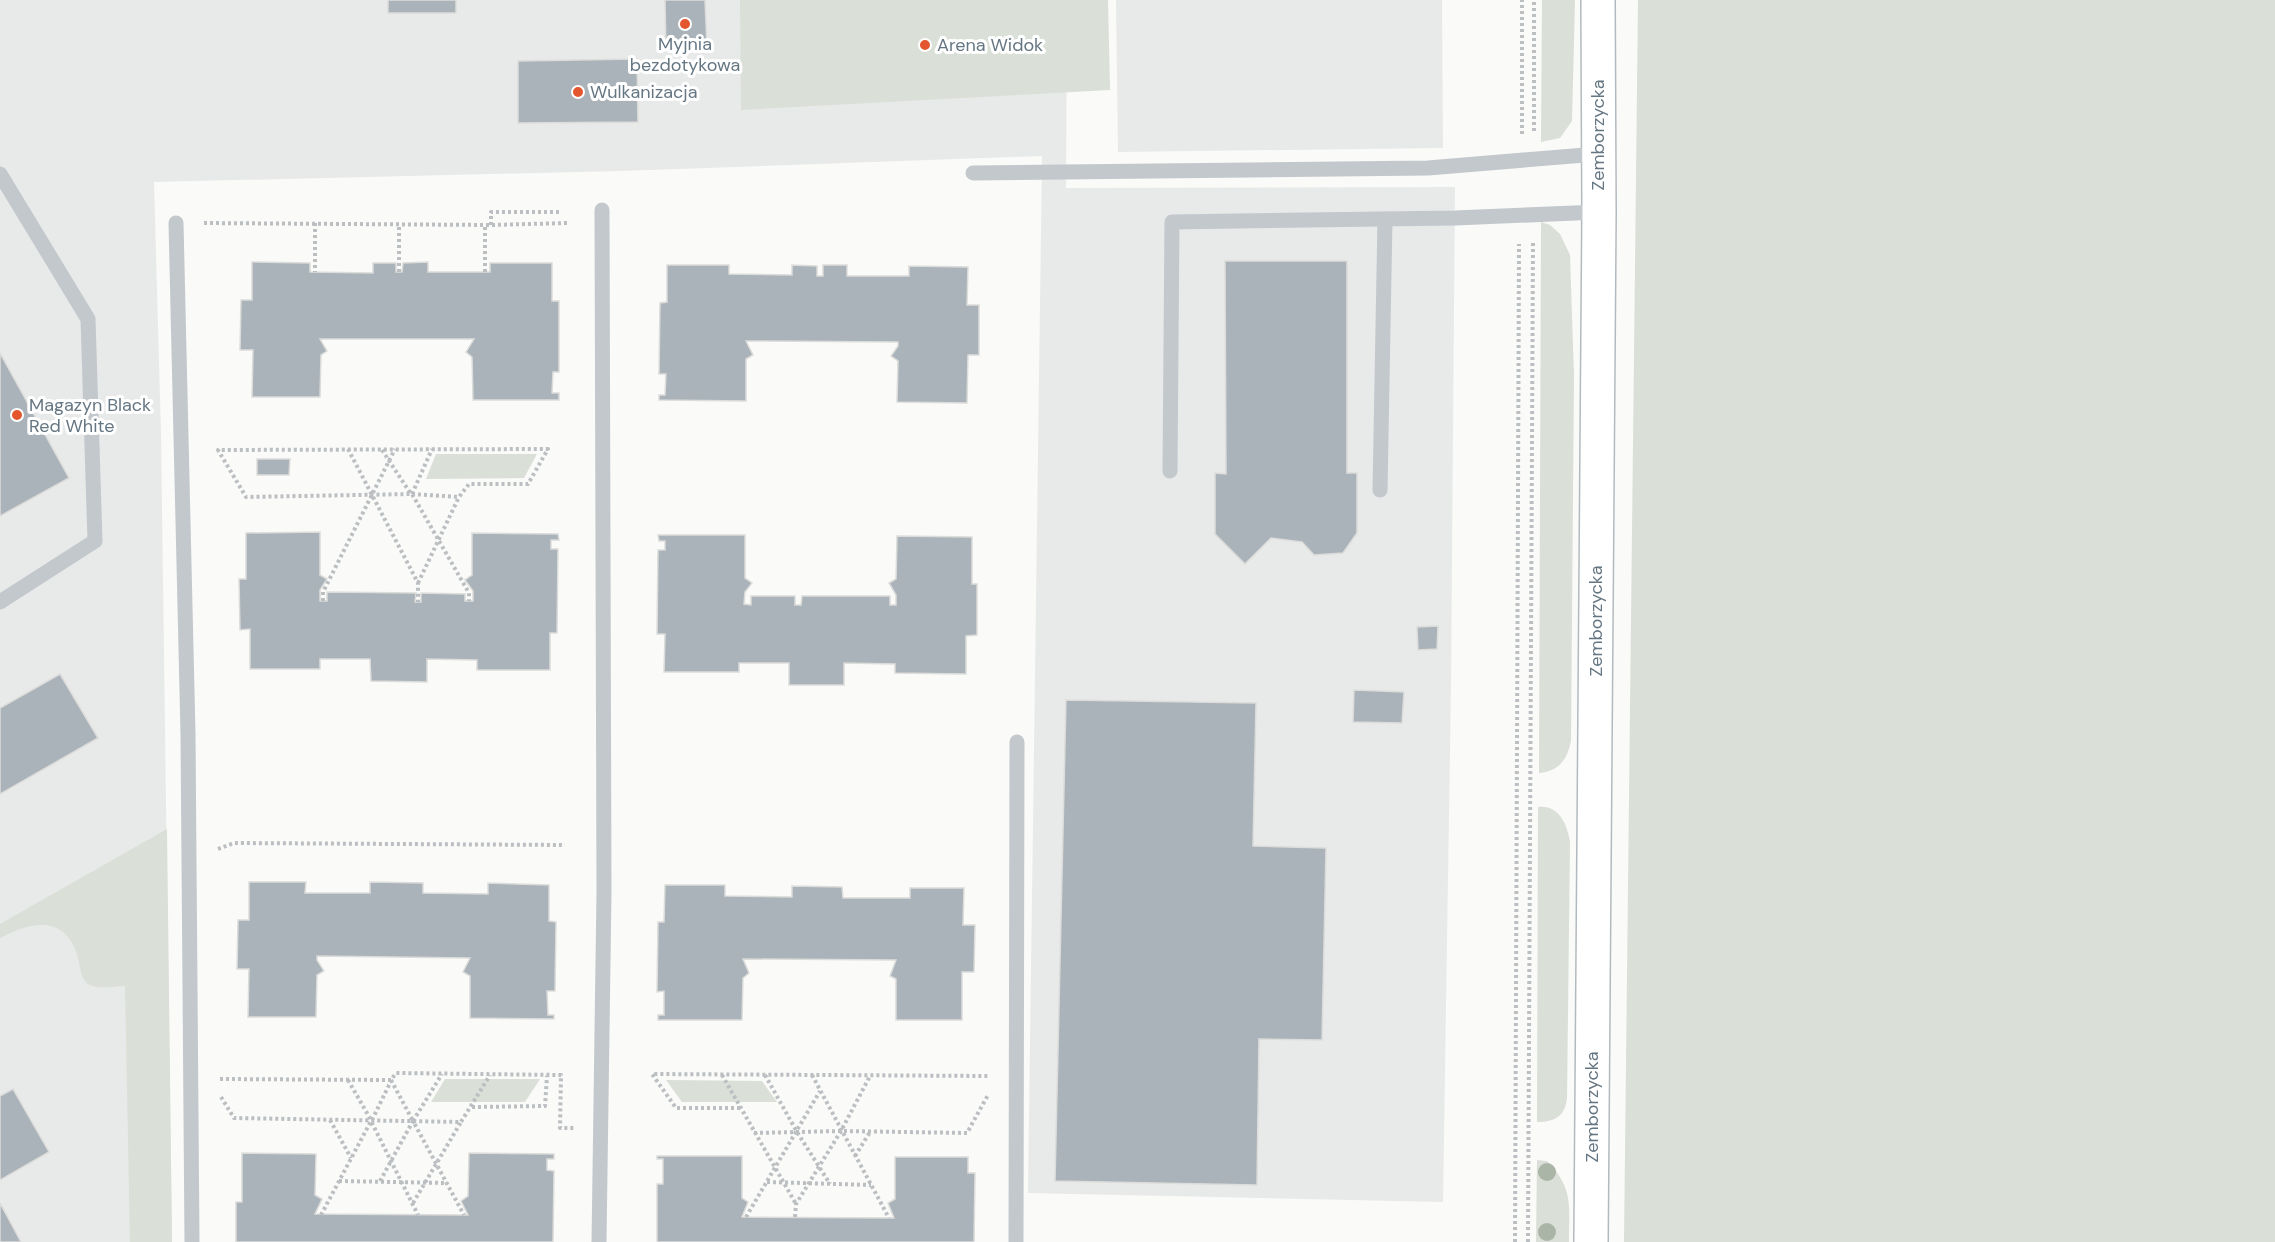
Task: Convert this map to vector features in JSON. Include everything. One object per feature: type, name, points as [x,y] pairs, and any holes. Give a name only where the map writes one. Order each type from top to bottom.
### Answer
[{"type":"street","name":"Zemborzycka","points":[[1591,1242],[1599,212],[1598,0]]},
{"type":"lane","points":[[973,172],[1428,168],[1598,154]]},
{"type":"lane","points":[[0,174],[88,320],[95,541],[0,602]]},
{"type":"lane","points":[[599,1242],[604,892],[602,210]]},
{"type":"lane","points":[[1170,471],[1172,222],[1526,216],[1599,212]]},
{"type":"lane","points":[[1380,490],[1385,219]]},
{"type":"lane","points":[[176,223],[188,734],[192,1242]]},
{"type":"lane","points":[[1016,1242],[1017,742]]},
{"type":"path","points":[[1522,0],[1528,159]]},
{"type":"path","points":[[1528,159],[1534,0]]},
{"type":"path","points":[[491,225],[491,212],[562,212]]},
{"type":"path","points":[[1515,1242],[1526,216]]},
{"type":"path","points":[[1526,216],[1528,1242]]},
{"type":"path","points":[[176,223],[491,225],[567,223]]},
{"type":"path","points":[[315,223],[315,272]]},
{"type":"path","points":[[399,225],[399,272]]},
{"type":"path","points":[[485,225],[485,272]]},
{"type":"path","points":[[348,449],[418,583]]},
{"type":"path","points":[[382,449],[469,593],[469,601]]},
{"type":"path","points":[[323,601],[323,592],[395,449]]},
{"type":"path","points":[[411,495],[432,449]]},
{"type":"path","points":[[418,602],[418,583],[459,496],[469,484],[528,484],[548,449],[218,450],[246,497],[459,496]]},
{"type":"path","points":[[215,851],[234,843],[565,845]]},
{"type":"path","points":[[321,1215],[396,1073],[561,1075],[560,1128],[578,1128]]},
{"type":"path","points":[[380,1181],[442,1074]]},
{"type":"path","points":[[412,1204],[490,1074]]},
{"type":"path","points":[[740,1108],[676,1108],[652,1074],[998,1076]]},
{"type":"path","points":[[471,1107],[545,1106],[547,1075]]},
{"type":"path","points":[[722,1075],[796,1204]]},
{"type":"path","points":[[765,1075],[830,1184]]},
{"type":"path","points":[[812,1075],[889,1218]]},
{"type":"path","points":[[795,1217],[796,1204],[841,1131],[870,1076]]},
{"type":"path","points":[[209,1078],[391,1080]]},
{"type":"path","points":[[348,1080],[372,1121],[418,1215]]},
{"type":"path","points":[[391,1080],[464,1215]]},
{"type":"path","points":[[754,1133],[841,1131],[967,1133],[993,1086]]},
{"type":"path","points":[[215,1089],[234,1118],[461,1122]]},
{"type":"path","points":[[746,1217],[820,1091]]},
{"type":"path","points":[[330,1120],[351,1159]]},
{"type":"path","points":[[855,1156],[870,1132]]},
{"type":"path","points":[[339,1181],[446,1183]]},
{"type":"path","points":[[766,1182],[872,1185]]},
{"type":"shaded area","points":[[0,0],[1067,0],[1066,188],[1455,187],[1451,685],[1443,1202],[1028,1193],[1042,156],[620,171],[154,182],[161,434],[172,1242],[0,1242]]},
{"type":"shaded area","name":"Arena Widok","points":[[740,0],[1108,0],[1110,90],[741,110]]},
{"type":"shaded area","points":[[1116,0],[1442,0],[1443,148],[1118,152]]},
{"type":"shaded area","points":[[1542,0],[1575,0],[1572,121],[1560,138],[1541,142]]},
{"type":"shaded area","points":[[1638,0],[2275,0],[2275,1242],[1624,1242]]},
{"type":"shaded area","points":[[1541,222],[1550,225],[1560,234],[1570,255],[1574,376],[1571,741],[1567,754],[1557,767],[1539,773]]},
{"type":"shaded area","points":[[436,454],[537,454],[524,478],[426,479]]},
{"type":"shaded area","points":[[1538,807],[1557,812],[1564,822],[1570,842],[1567,1098],[1564,1109],[1558,1117],[1549,1121],[1537,1122]]},
{"type":"shaded area","points":[[167,829],[172,1242],[130,1242],[125,986],[101,987],[88,984],[82,975],[71,941],[64,932],[55,927],[34,925],[0,938],[0,924]]},
{"type":"shaded area","points":[[445,1079],[540,1079],[525,1102],[431,1102]]},
{"type":"shaded area","points":[[666,1080],[762,1081],[777,1102],[682,1102]]},
{"type":"shaded area","points":[[1537,1160],[1547,1161],[1556,1171],[1566,1189],[1569,1208],[1569,1242],[1536,1242]]},
{"type":"building","points":[[388,0],[456,0],[456,13],[388,13]]},
{"type":"building","name":"Myjnia bezdotykowa","points":[[665,0],[705,0],[707,47],[666,49]]},
{"type":"building","name":"Wulkanizacja","points":[[637,59],[638,122],[518,123],[518,61]]},
{"type":"building","points":[[1225,261],[1347,261],[1347,473],[1357,473],[1357,533],[1343,553],[1314,555],[1302,542],[1271,538],[1245,564],[1215,534],[1215,473],[1226,474]]},
{"type":"building","points":[[252,262],[310,263],[310,272],[373,273],[373,263],[396,263],[396,272],[402,272],[403,263],[428,262],[428,272],[490,272],[490,263],[552,263],[552,301],[559,301],[559,372],[553,372],[552,393],[559,393],[559,400],[473,400],[472,357],[466,352],[474,339],[320,339],[327,351],[321,355],[320,397],[252,397],[253,350],[240,350],[241,300],[252,300]]},
{"type":"building","points":[[667,265],[729,265],[729,274],[792,275],[792,265],[817,266],[817,276],[823,276],[823,265],[847,265],[847,276],[909,276],[909,266],[968,267],[967,305],[979,305],[979,355],[968,355],[967,403],[897,402],[898,361],[891,356],[898,342],[746,341],[753,355],[746,359],[746,401],[659,400],[659,395],[665,395],[666,374],[659,374],[660,303],[667,302]]},
{"type":"building","name":"Magazyn Black Red White","points":[[0,353],[69,478],[0,516]]},
{"type":"building","points":[[257,459],[290,459],[289,475],[257,475]]},
{"type":"building","points":[[320,532],[320,575],[327,579],[320,590],[320,601],[327,601],[327,592],[416,593],[415,602],[421,602],[421,593],[465,594],[465,601],[473,601],[473,591],[465,580],[472,575],[472,533],[558,534],[559,540],[551,540],[551,549],[558,549],[557,633],[550,633],[550,670],[477,670],[477,660],[427,659],[427,682],[371,681],[370,659],[320,659],[320,669],[250,669],[250,629],[240,630],[239,579],[246,579],[246,533]]},
{"type":"building","points":[[658,535],[745,535],[745,578],[752,583],[745,592],[744,604],[751,605],[751,596],[795,596],[795,605],[801,605],[802,596],[890,596],[890,605],[896,605],[896,595],[889,583],[896,579],[897,536],[972,537],[972,584],[977,584],[977,635],[966,636],[966,674],[895,673],[895,664],[844,663],[844,685],[789,685],[789,663],[739,663],[739,672],[664,672],[665,634],[657,634],[658,550],[665,550],[665,541],[659,541]]},
{"type":"building","points":[[1438,626],[1437,649],[1418,650],[1417,627]]},
{"type":"building","points":[[60,674],[98,738],[0,794],[0,708]]},
{"type":"building","points":[[1354,690],[1404,692],[1402,723],[1353,722]]},
{"type":"building","points":[[1066,700],[1256,703],[1253,846],[1326,848],[1322,1040],[1259,1039],[1257,1185],[1055,1181]]},
{"type":"building","points":[[249,882],[306,882],[305,893],[370,893],[370,882],[423,883],[423,893],[488,894],[488,883],[549,885],[549,921],[556,922],[555,991],[547,991],[548,1015],[554,1015],[554,1019],[470,1018],[470,976],[463,972],[470,958],[317,956],[324,971],[317,975],[316,1017],[248,1017],[249,969],[237,969],[238,920],[249,920]]},
{"type":"building","points":[[665,885],[725,885],[725,896],[792,897],[792,886],[842,887],[843,898],[910,898],[910,888],[964,888],[963,925],[975,925],[974,972],[962,972],[962,1020],[896,1020],[896,979],[890,976],[896,960],[743,959],[749,973],[743,978],[742,1020],[658,1020],[658,1015],[664,1015],[664,991],[657,992],[658,922],[664,922]]},
{"type":"building","points":[[13,1089],[49,1152],[0,1180],[0,1096]]},
{"type":"building","points":[[242,1153],[316,1154],[315,1195],[322,1199],[315,1214],[464,1215],[468,1215],[461,1201],[468,1196],[469,1153],[554,1154],[554,1159],[547,1159],[547,1170],[554,1171],[553,1242],[236,1242],[236,1202],[242,1202]]},
{"type":"building","points":[[657,1156],[742,1156],[742,1198],[748,1202],[742,1217],[889,1218],[894,1218],[888,1203],[895,1199],[895,1157],[968,1157],[968,1173],[975,1173],[974,1242],[657,1242],[657,1184],[663,1184],[663,1159],[657,1159]]},
{"type":"building","points":[[0,1203],[21,1242],[0,1242]]},
{"type":"place","name":"Myjnia bezdotykowa","points":[[685,24]]},
{"type":"place","name":"Arena Widok","points":[[925,45]]},
{"type":"place","name":"Wulkanizacja","points":[[578,92]]},
{"type":"place","name":"Magazyn Black Red White","points":[[17,415]]}]
